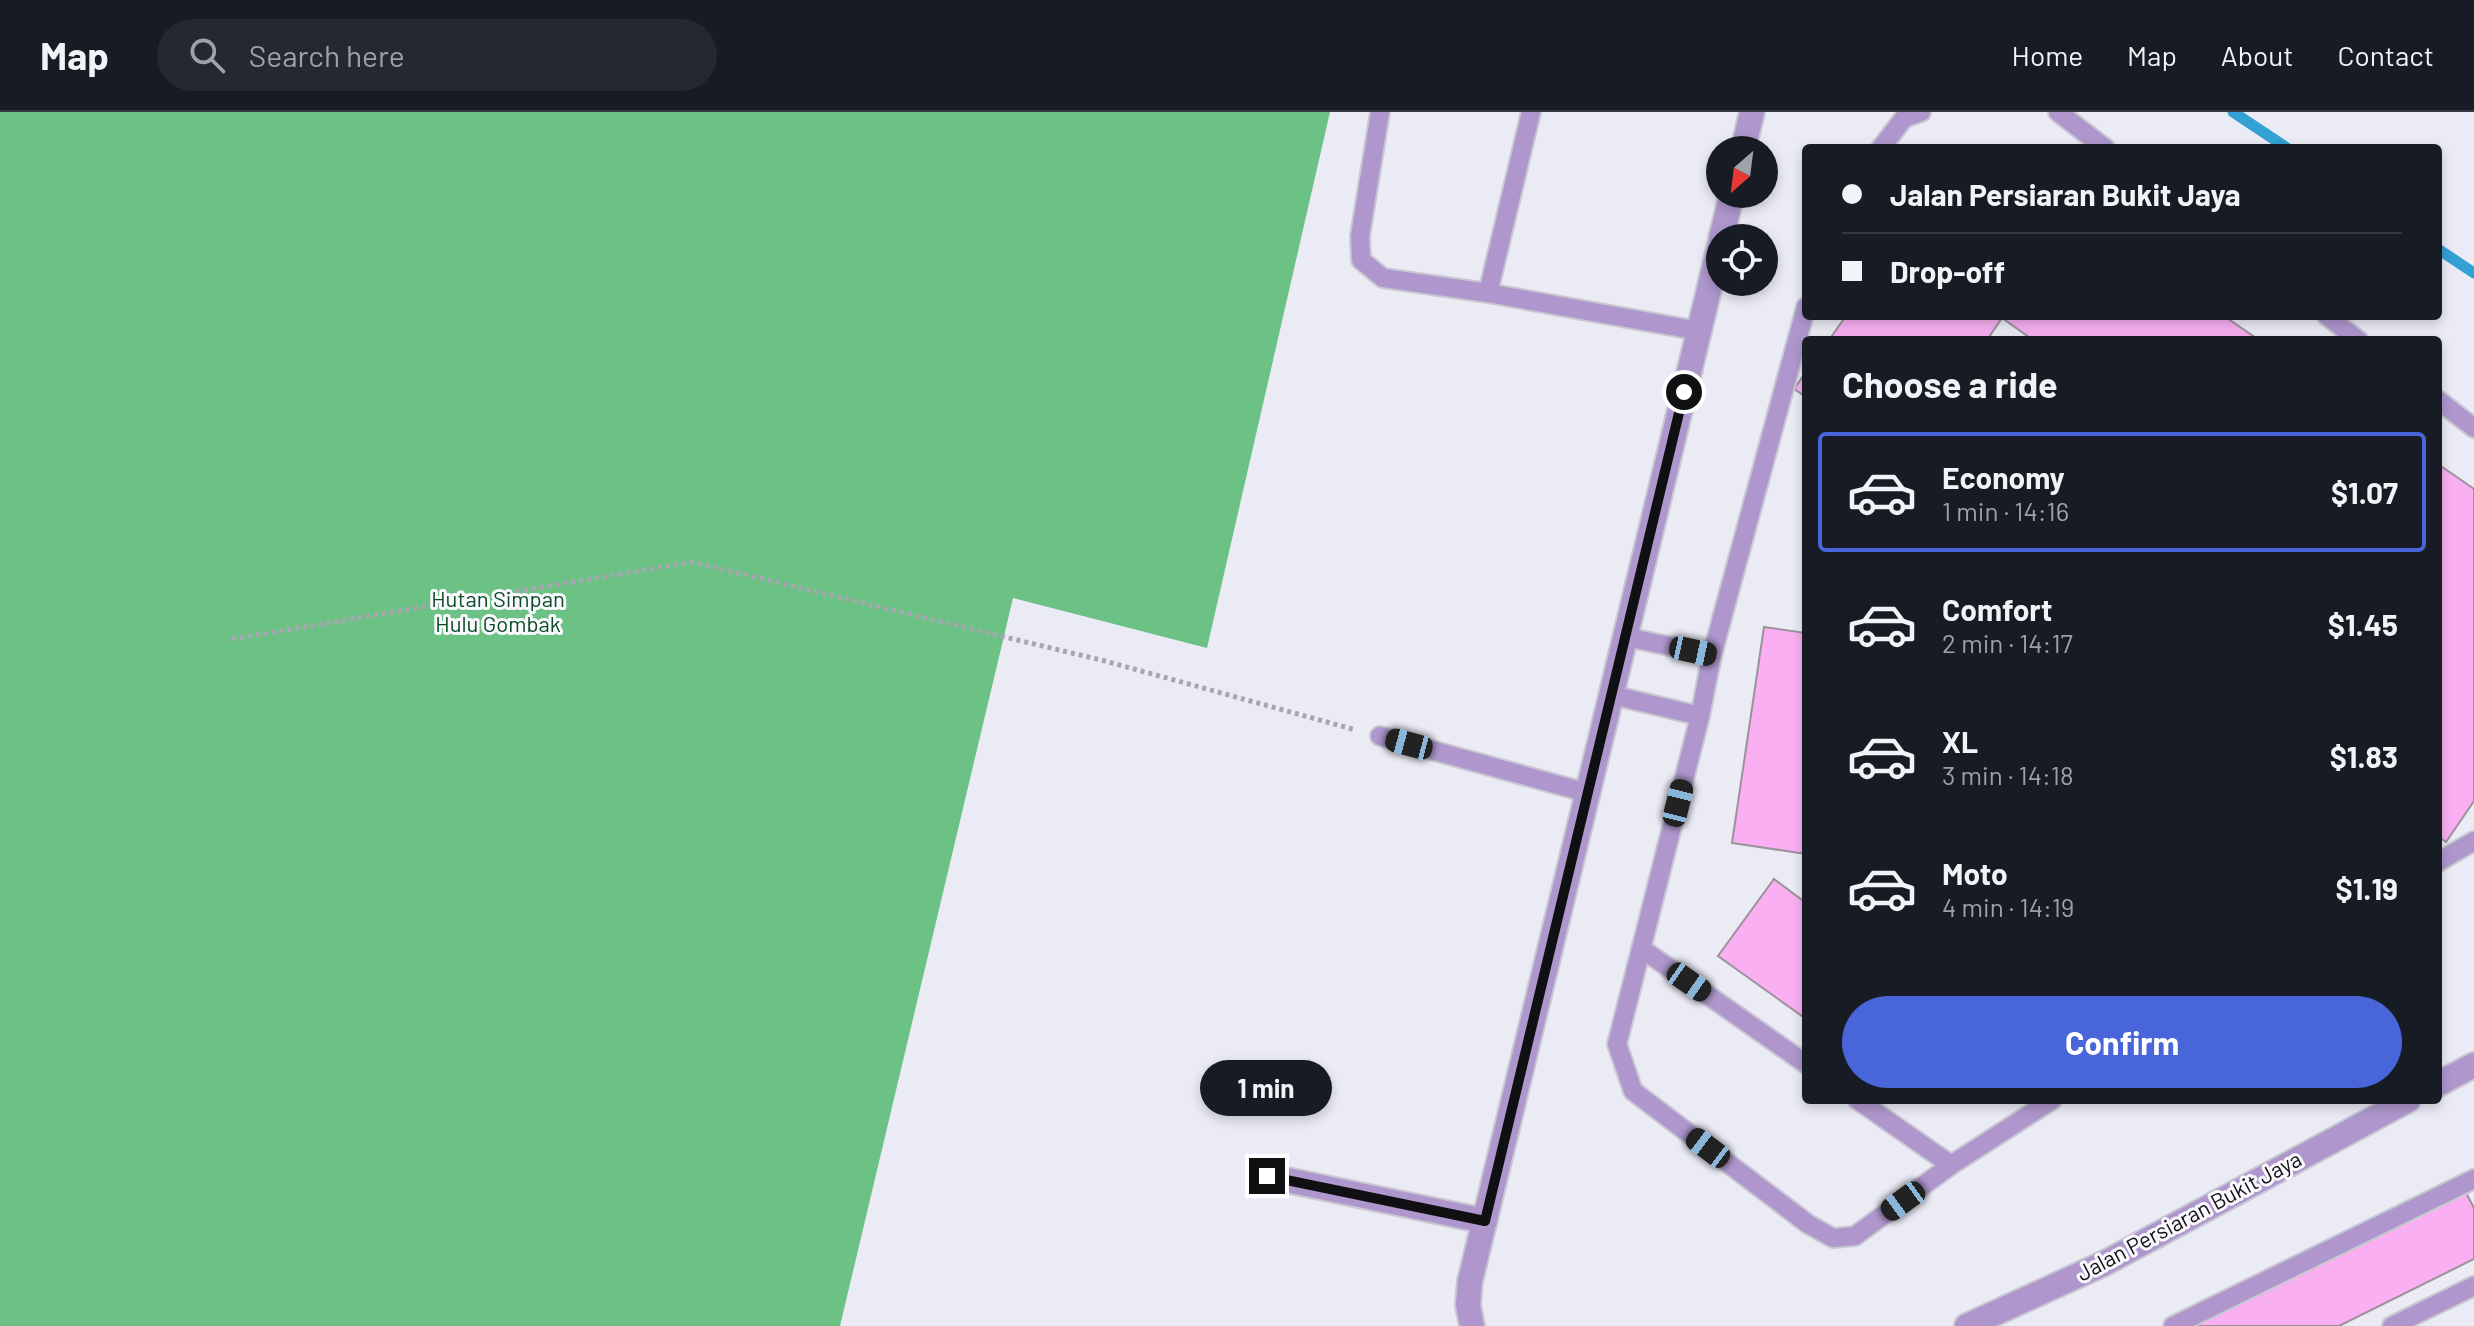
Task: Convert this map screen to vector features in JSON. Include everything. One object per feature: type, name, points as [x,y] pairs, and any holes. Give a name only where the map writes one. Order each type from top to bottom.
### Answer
[{"type":"street","points":[[1746,136],[1752,112]]},
{"type":"street","points":[[1472,1326],[1468,1305],[1470,1281],[1707,296]]},
{"type":"street","points":[[2442,1082],[2474,1065]]},
{"type":"street","name":"Jalan Persiaran Bukit Jaya","points":[[1967,1326],[2105,1263],[2401,1104]]},
{"type":"street","points":[[1267,1176],[1485,1221]]},
{"type":"lane","points":[[1380,112],[1360,236],[1361,260],[1383,278],[1488,293],[1699,331]]},
{"type":"lane","points":[[1488,293],[1531,112]]},
{"type":"lane","points":[[1884,144],[1904,118],[1921,112]]},
{"type":"lane","points":[[2058,112],[2100,144]]},
{"type":"lane","points":[[1802,320],[1712,655],[1700,716],[1617,1044],[1633,1091],[1808,1224],[1833,1238],[1855,1236],[1951,1165],[2046,1104]]},
{"type":"lane","points":[[2332,320],[2353,336]]},
{"type":"lane","points":[[2442,403],[2474,428]]},
{"type":"lane","points":[[1626,637],[1712,655]]},
{"type":"lane","points":[[1612,695],[1700,716]]},
{"type":"lane","points":[[1380,736],[1588,793]]},
{"type":"lane","points":[[2442,860],[2474,841]]},
{"type":"lane","points":[[1642,949],[1802,1061]]},
{"type":"lane","points":[[1864,1104],[1951,1165]]},
{"type":"lane","points":[[2173,1326],[2474,1179]]},
{"type":"lane","points":[[2392,1326],[2474,1286]]},
{"type":"path","points":[[232,639],[692,562],[1105,661],[1380,736]]},
{"type":"green space","name":"Hutan Simpan Hulu Gombak","points":[[0,112],[1330,112],[1207,648],[1013,598],[840,1326],[0,1326]]},
{"type":"building","points":[[1843,320],[2001,320],[1990,336],[1832,336]]},
{"type":"building","points":[[2005,320],[2230,320],[2253,336],[2027,336]]},
{"type":"building","points":[[1802,378],[1802,394],[1794,389]]},
{"type":"building","points":[[2442,467],[2474,489],[2474,801],[2446,842],[2442,839]]},
{"type":"building","points":[[1764,627],[1802,632],[1802,853],[1732,843]]},
{"type":"building","points":[[1774,879],[1802,900],[1802,1016],[1718,956]]},
{"type":"building","points":[[2464,1189],[2474,1208],[2474,1259],[2339,1326],[2190,1326]]},
{"type":"waterway","points":[[2233,112],[2281,144]]},
{"type":"waterway","points":[[2442,252],[2474,273]]},
{"type":"route","points":[[1267,1176],[1485,1221],[1684,392]]}]
